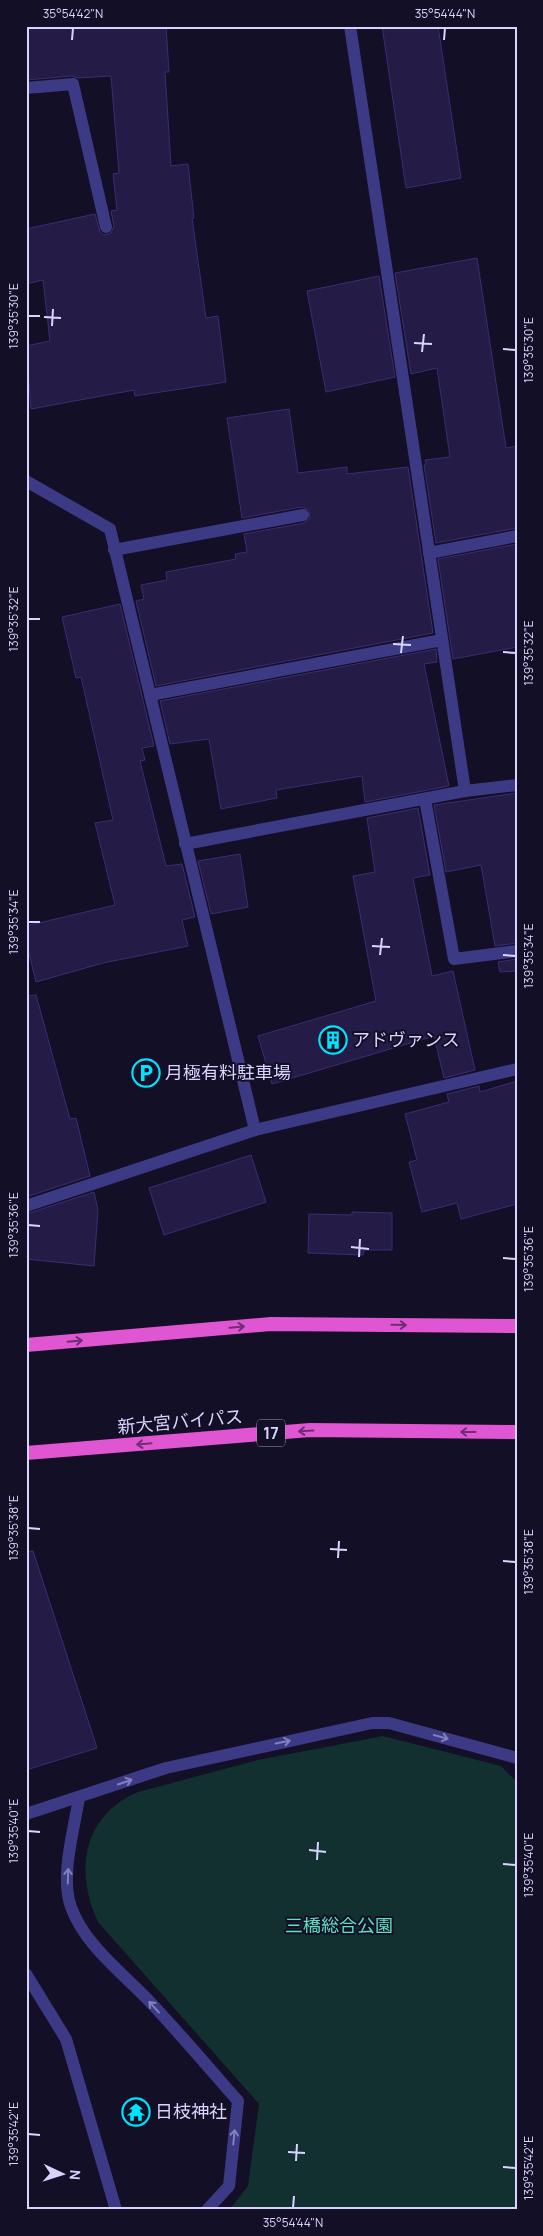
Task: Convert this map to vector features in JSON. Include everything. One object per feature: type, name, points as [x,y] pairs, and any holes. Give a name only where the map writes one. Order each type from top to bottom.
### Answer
[{"type":"highway","points":[[26,1345],[270,1324],[517,1326]]},
{"type":"highway","name":"新大宮バイパス","points":[[26,1453],[310,1430],[517,1432]]},
{"type":"street","points":[[350,26],[465,791]]},
{"type":"street","points":[[26,88],[73,84],[106,227]]},
{"type":"street","points":[[26,481],[110,529],[255,1130]]},
{"type":"street","points":[[114,550],[303,515]]},
{"type":"street","points":[[429,553],[517,536]]},
{"type":"street","points":[[150,695],[442,640]]},
{"type":"street","points":[[185,844],[465,791],[517,785]]},
{"type":"street","points":[[425,799],[454,959],[517,951]]},
{"type":"street","points":[[26,1206],[255,1130],[517,1068]]},
{"type":"street","points":[[26,1814],[166,1768],[372,1723],[389,1723],[517,1758]]},
{"type":"street","points":[[79,1798],[68,1866],[68,1887],[71,1907],[85,1934],[152,2004],[238,2100],[229,2186],[207,2210]]},
{"type":"street","points":[[26,1974],[66,2039],[116,2210]]},
{"type":"green space","name":"三橋総合公園","points":[[383,1736],[501,1766],[516,1781],[517,2210],[229,2210],[248,2186],[259,2104],[98,1922],[86,1883],[88,1846],[95,1830],[105,1815],[120,1802],[138,1792],[258,1760]]},
{"type":"building","points":[[26,26],[166,26],[169,72],[165,72],[171,166],[188,164],[194,218],[192,218],[206,318],[218,316],[226,382],[135,396],[134,390],[31,409],[26,346],[50,341],[43,280],[26,284],[26,229],[95,214],[100,232],[104,235],[111,233],[114,226],[111,211],[117,210],[113,174],[119,173],[111,76],[78,78],[72,76],[26,80]]},
{"type":"building","points":[[382,26],[438,26],[461,178],[406,188]]},
{"type":"building","points":[[477,258],[506,448],[517,446],[517,528],[436,543],[424,465],[426,464],[425,460],[450,457],[437,368],[411,374],[395,273]]},
{"type":"building","points":[[379,276],[395,377],[326,392],[307,291]]},
{"type":"building","points":[[289,409],[298,473],[347,467],[347,474],[408,467],[433,633],[156,686],[136,601],[144,599],[141,585],[167,580],[166,572],[236,559],[235,554],[247,552],[244,534],[304,523],[310,518],[309,510],[302,507],[242,518],[227,418]]},
{"type":"building","points":[[517,544],[517,647],[453,659],[438,559]]},
{"type":"building","points":[[120,604],[154,746],[142,748],[145,760],[140,761],[166,866],[182,864],[195,917],[182,920],[188,946],[103,963],[36,982],[26,941],[26,926],[115,905],[95,823],[113,820],[81,677],[76,678],[62,617]]},
{"type":"building","points":[[436,649],[437,662],[424,664],[449,786],[365,802],[362,776],[276,790],[277,798],[221,809],[209,739],[170,744],[160,701]]},
{"type":"building","points":[[517,793],[517,943],[495,946],[481,865],[446,872],[434,805]]},
{"type":"building","points":[[418,808],[430,875],[413,878],[432,976],[453,971],[475,1070],[444,1078],[434,1036],[272,1084],[258,1036],[376,1001],[353,876],[375,872],[367,818]]},
{"type":"building","points":[[240,854],[248,907],[211,914],[198,861]]},
{"type":"building","points":[[517,959],[517,971],[500,972],[498,962]]},
{"type":"building","points":[[36,995],[70,1119],[76,1118],[90,1176],[26,1197],[26,996]]},
{"type":"building","points":[[517,1081],[517,1204],[461,1219],[457,1203],[422,1212],[409,1162],[417,1160],[405,1114],[449,1102],[447,1094],[479,1086],[480,1092]]},
{"type":"building","points":[[251,1155],[266,1202],[164,1235],[149,1188]]},
{"type":"building","points":[[94,1192],[98,1210],[94,1266],[26,1259],[26,1214]]},
{"type":"building","points":[[352,1212],[392,1213],[392,1250],[364,1250],[363,1255],[308,1253],[309,1214],[352,1215]]},
{"type":"building","points":[[33,1551],[97,1748],[26,1770],[26,1552]]},
{"type":"place","name":"アドヴァンス","points":[[333,1040]]},
{"type":"place","name":"月極有料駐車場","points":[[146,1073]]},
{"type":"place","name":"日枝神社","points":[[136,2112]]}]
